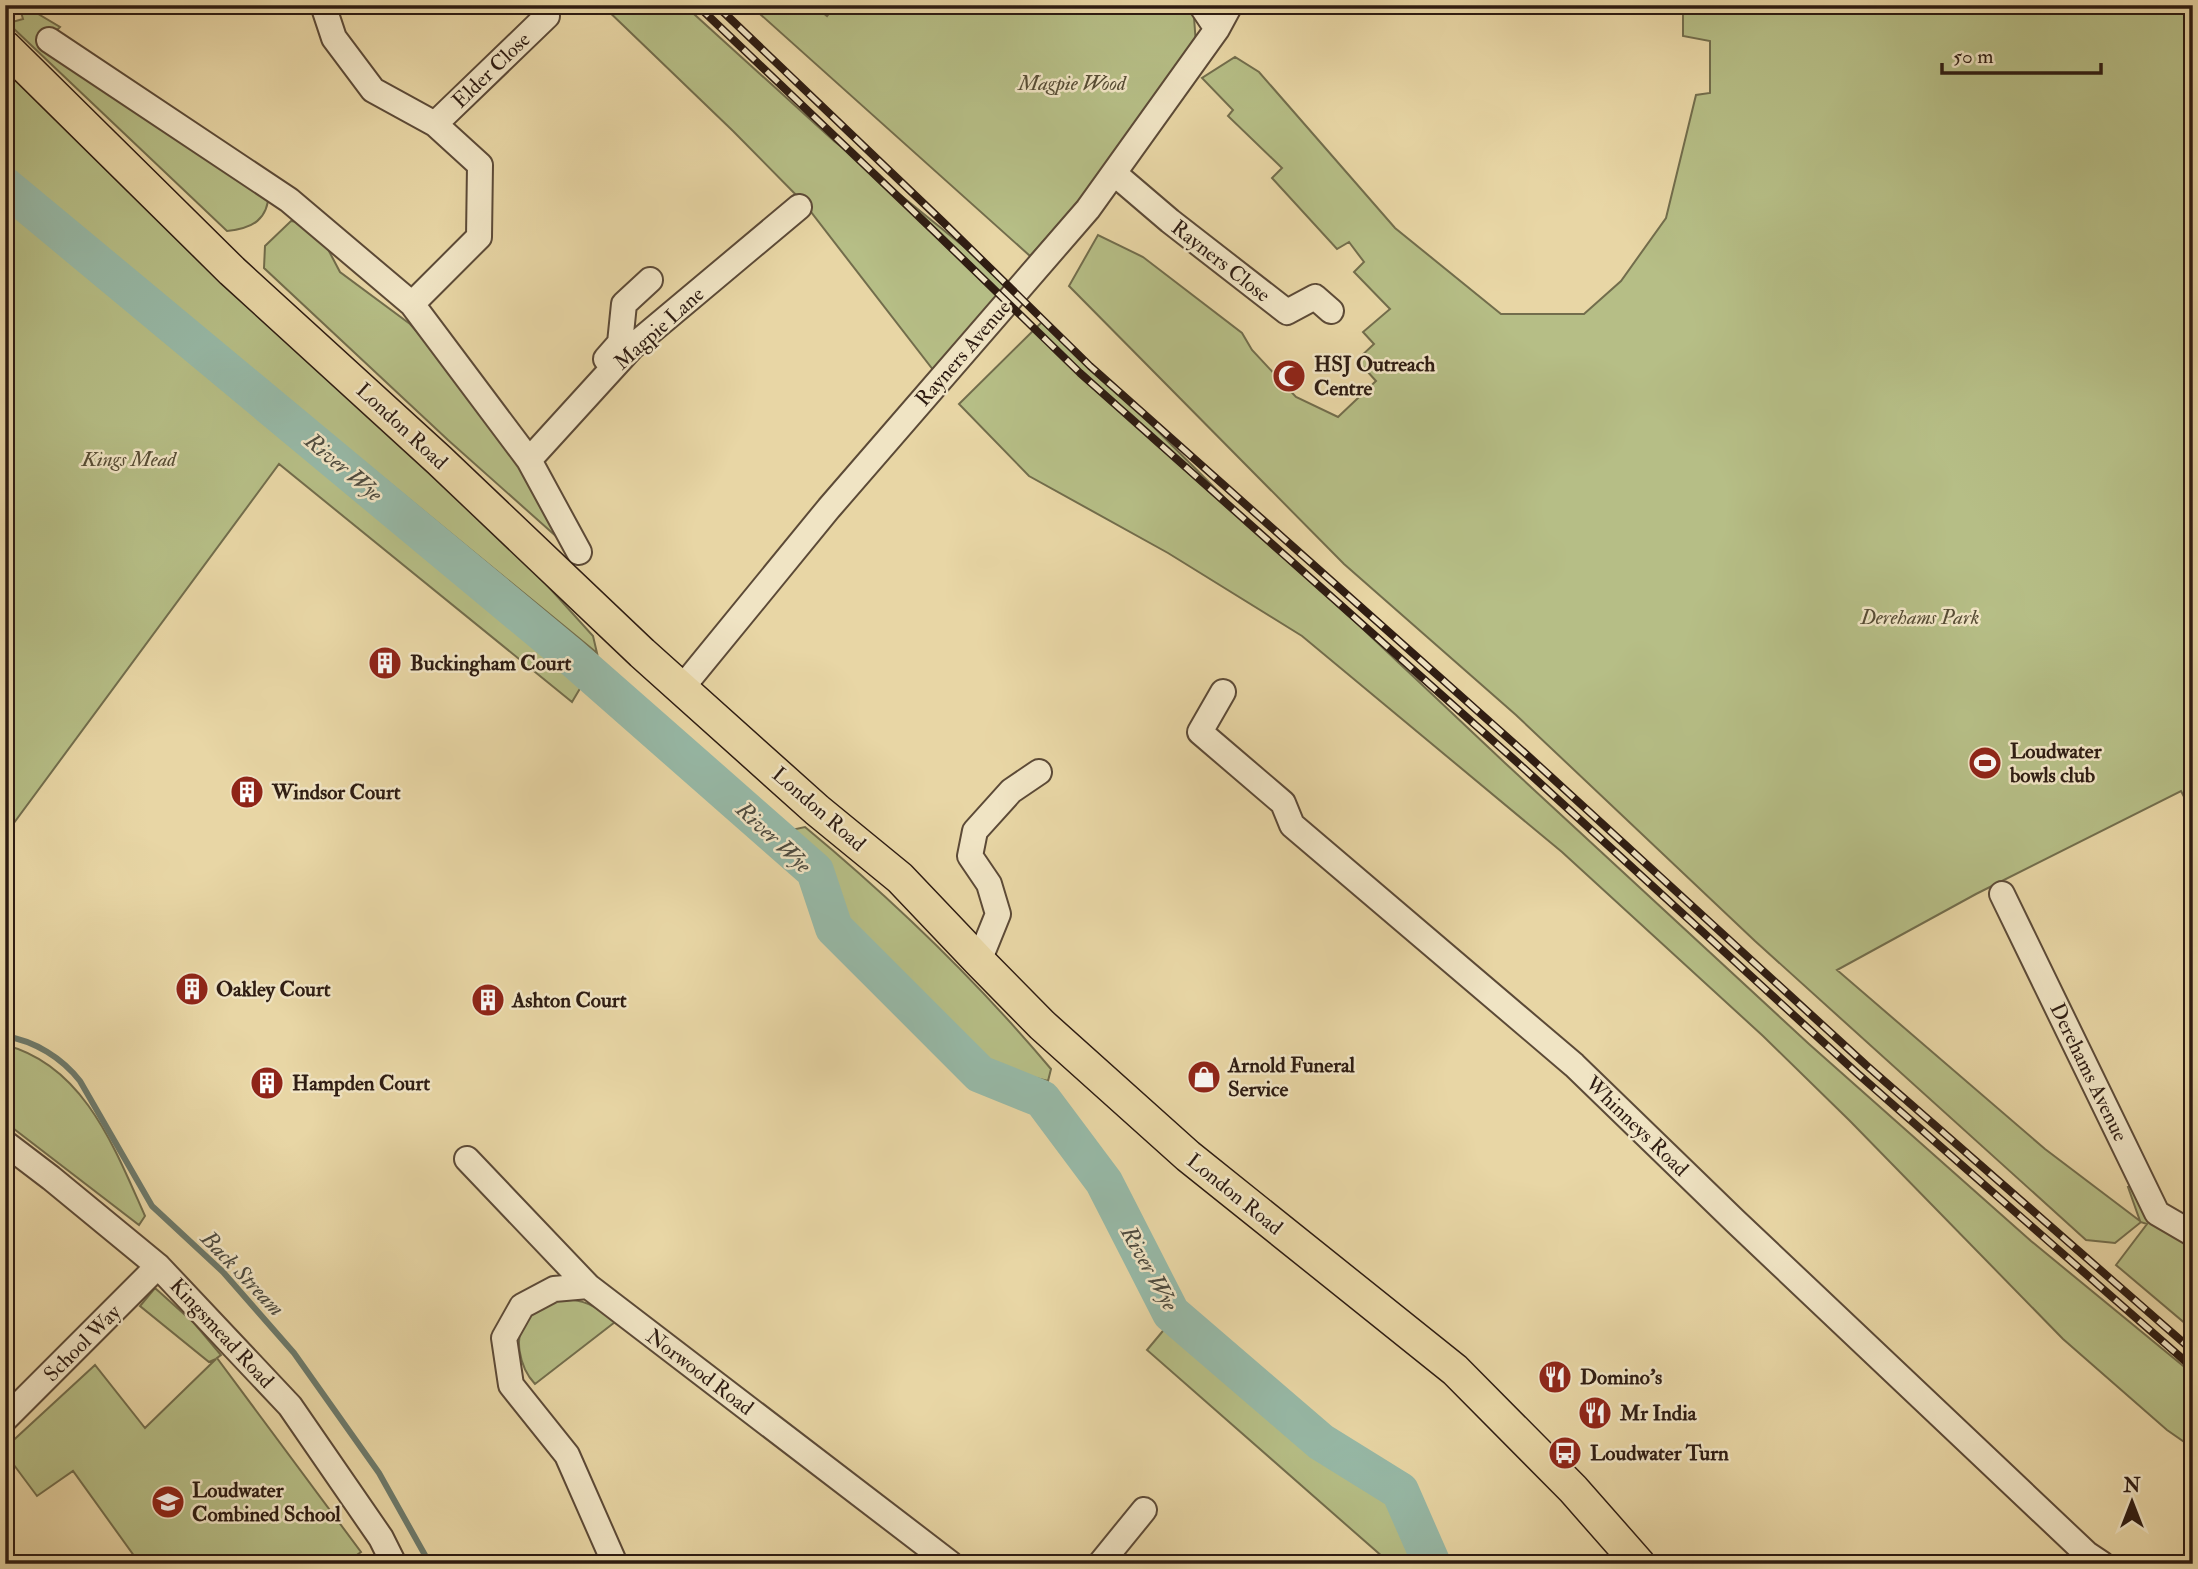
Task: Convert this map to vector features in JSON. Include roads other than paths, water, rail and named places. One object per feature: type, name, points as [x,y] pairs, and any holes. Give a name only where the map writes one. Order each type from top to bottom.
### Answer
[{"type":"main road","name":"London Road","points":[[5,47],[232,271],[439,460],[681,689],[817,810],[900,878],[1042,1025],[1188,1156],[1455,1370],[1573,1489],[1639,1564]]},
{"type":"street","points":[[323,5],[334,38],[373,90],[435,124],[480,165],[479,237],[412,304]]},
{"type":"street","points":[[1201,5],[1217,29]]},
{"type":"street","name":"Rayners Avenue","points":[[681,689],[829,508],[1088,209],[1217,29],[1230,5]]},
{"type":"street","name":"Elder Close","points":[[435,124],[547,16]]},
{"type":"street","points":[[49,40],[289,200],[412,304],[525,455],[579,552]]},
{"type":"street","name":"Rayners Close","points":[[1115,174],[1170,221],[1287,312],[1315,297],[1331,312]]},
{"type":"street","name":"Magpie Lane","points":[[525,455],[632,346],[799,207]]},
{"type":"street","points":[[525,455],[621,343],[624,304],[650,280]]},
{"type":"street","name":"Whinneys Road","points":[[1223,692],[1200,732],[1283,803],[1292,825],[1574,1065],[1815,1297],[2087,1554],[2102,1564]]},
{"type":"street","points":[[978,961],[998,915],[989,884],[970,856],[975,831],[1011,791],[1039,772]]},
{"type":"street","name":"Derehams Avenue","points":[[2002,894],[2157,1213],[2193,1234]]},
{"type":"street","name":"Kingsmead Road","points":[[5,1143],[158,1266],[290,1406],[381,1538],[394,1564]]},
{"type":"street","name":"Norwood Road","points":[[467,1159],[588,1286],[951,1564]]},
{"type":"street","name":"School Way","points":[[5,1419],[158,1266]]},
{"type":"street","points":[[588,1286],[554,1289],[522,1306],[505,1338],[511,1385],[567,1455],[615,1564]]},
{"type":"street","points":[[1100,1564],[1144,1510]]},
{"type":"waterway","name":"River Wye","points":[[5,186],[568,654],[815,871],[834,928],[980,1074],[1042,1099],[1104,1182],[1171,1313],[1321,1442],[1400,1491],[1432,1564]]},
{"type":"waterway","name":"Back Stream","points":[[5,1036],[27,1042],[47,1052],[65,1065],[80,1081],[152,1206],[223,1272],[294,1353],[379,1473],[430,1564]]},
{"type":"railway","points":[[697,5],[1080,373],[1518,763],[1858,1074],[2193,1368]]},
{"type":"railway","points":[[716,5],[1090,366],[1526,754],[1866,1065],[2193,1351]]},
{"type":"place","name":"HSJ Outreach Centre","points":[[1289,376]]},
{"type":"place","name":"Buckingham Court","points":[[385,663]]},
{"type":"place","name":"Loudwater bowls club","points":[[1985,763]]},
{"type":"place","name":"Windsor Court","points":[[247,792]]},
{"type":"place","name":"Oakley Court","points":[[192,989]]},
{"type":"place","name":"Ashton Court","points":[[488,1000]]},
{"type":"place","name":"Arnold Funeral Service","points":[[1204,1077]]},
{"type":"place","name":"Hampden Court","points":[[267,1083]]},
{"type":"place","name":"Domino's","points":[[1555,1377]]},
{"type":"place","name":"Mr India","points":[[1595,1413]]},
{"type":"place","name":"Loudwater Turn","points":[[1565,1453]]},
{"type":"place","name":"Loudwater Combined School","points":[[168,1502]]},
{"type":"park label","name":"Magpie Wood","points":[[1072,83]]},
{"type":"park label","name":"Kings Mead","points":[[129,459]]},
{"type":"park label","name":"Derehams Park","points":[[1920,617]]}]
